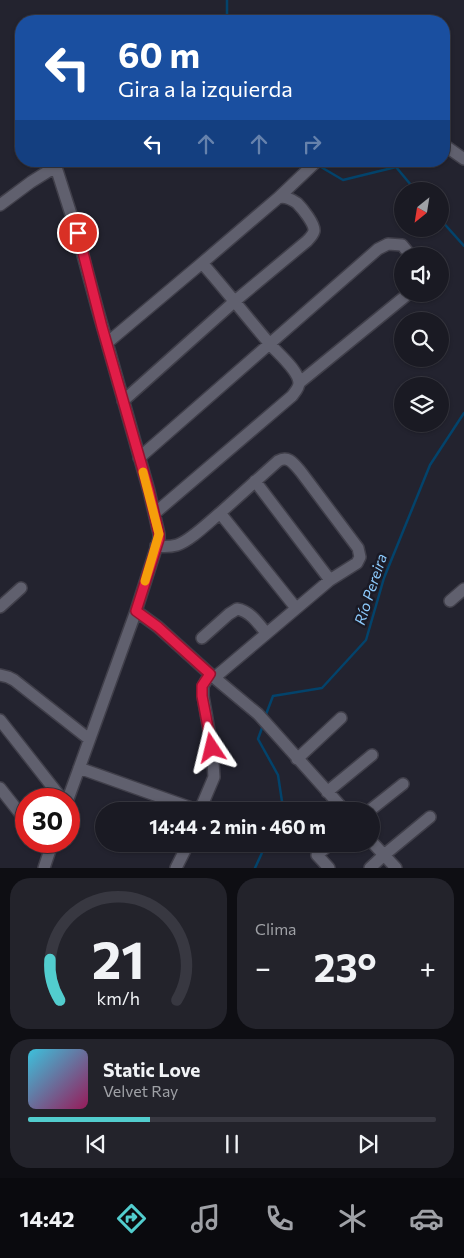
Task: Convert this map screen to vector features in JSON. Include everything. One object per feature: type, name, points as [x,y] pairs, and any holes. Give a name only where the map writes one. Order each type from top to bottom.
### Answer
[{"type":"street","points":[[450,149],[464,159]]},
{"type":"street","points":[[0,205],[51,167]]},
{"type":"street","points":[[56,167],[78,233],[159,534],[136,611],[72,788]]},
{"type":"street","points":[[107,343],[278,198],[311,167]]},
{"type":"street","points":[[123,401],[313,234],[313,226],[297,204],[287,198],[278,198]]},
{"type":"street","points":[[139,458],[378,249],[388,244],[402,245],[404,247]]},
{"type":"street","points":[[155,514],[292,396],[297,389],[297,376],[202,263]]},
{"type":"street","points":[[298,382],[398,302]]},
{"type":"street","points":[[156,546],[174,546],[184,542],[283,458],[291,461],[301,472],[359,552],[360,557],[357,563],[330,580],[202,686],[202,696],[212,748],[214,777],[204,802]]},
{"type":"street","points":[[255,481],[330,580]]},
{"type":"street","points":[[220,513],[296,608]]},
{"type":"street","points":[[0,607],[21,588]]},
{"type":"street","points":[[450,601],[464,589]]},
{"type":"street","points":[[202,638],[237,608],[250,615],[266,632]]},
{"type":"street","points":[[136,611],[158,627],[212,676],[258,714],[336,802]]},
{"type":"street","points":[[0,675],[14,680],[89,739]]},
{"type":"street","points":[[297,759],[341,718]]},
{"type":"street","points":[[0,720],[54,788]]},
{"type":"street","points":[[327,792],[372,755]]},
{"type":"street","points":[[78,768],[174,802]]},
{"type":"street","points":[[380,802],[403,784]]},
{"type":"street","points":[[0,788],[15,807]]},
{"type":"street","points":[[370,868],[430,817]]},
{"type":"street","points":[[380,851],[396,868]]},
{"type":"street","points":[[176,868],[184,852]]},
{"type":"street","points":[[321,852],[317,855],[329,868]]},
{"type":"street","points":[[44,868],[46,853]]},
{"type":"waterway","name":"Río Pereira","points":[[227,0],[227,15]]},
{"type":"waterway","name":"Río Pereira","points":[[321,167],[343,180],[396,167]]},
{"type":"waterway","name":"Río Pereira","points":[[396,167],[408,182]]},
{"type":"waterway","name":"Río Pereira","points":[[449,229],[464,246]]},
{"type":"waterway","name":"Río Pereira","points":[[265,717],[273,696],[322,688],[366,640],[384,578],[430,465],[464,413]]},
{"type":"waterway","name":"Río Pereira","points":[[263,725],[258,739],[278,775],[282,802]]},
{"type":"waterway","name":"Río Pereira","points":[[255,868],[262,852]]},
{"type":"slow traffic","points":[[143,472],[159,534],[145,581]]},
{"type":"route","points":[[78,233],[102,327],[158,525],[159,539],[136,611],[158,627],[210,674],[202,686],[202,696],[212,748]]}]
